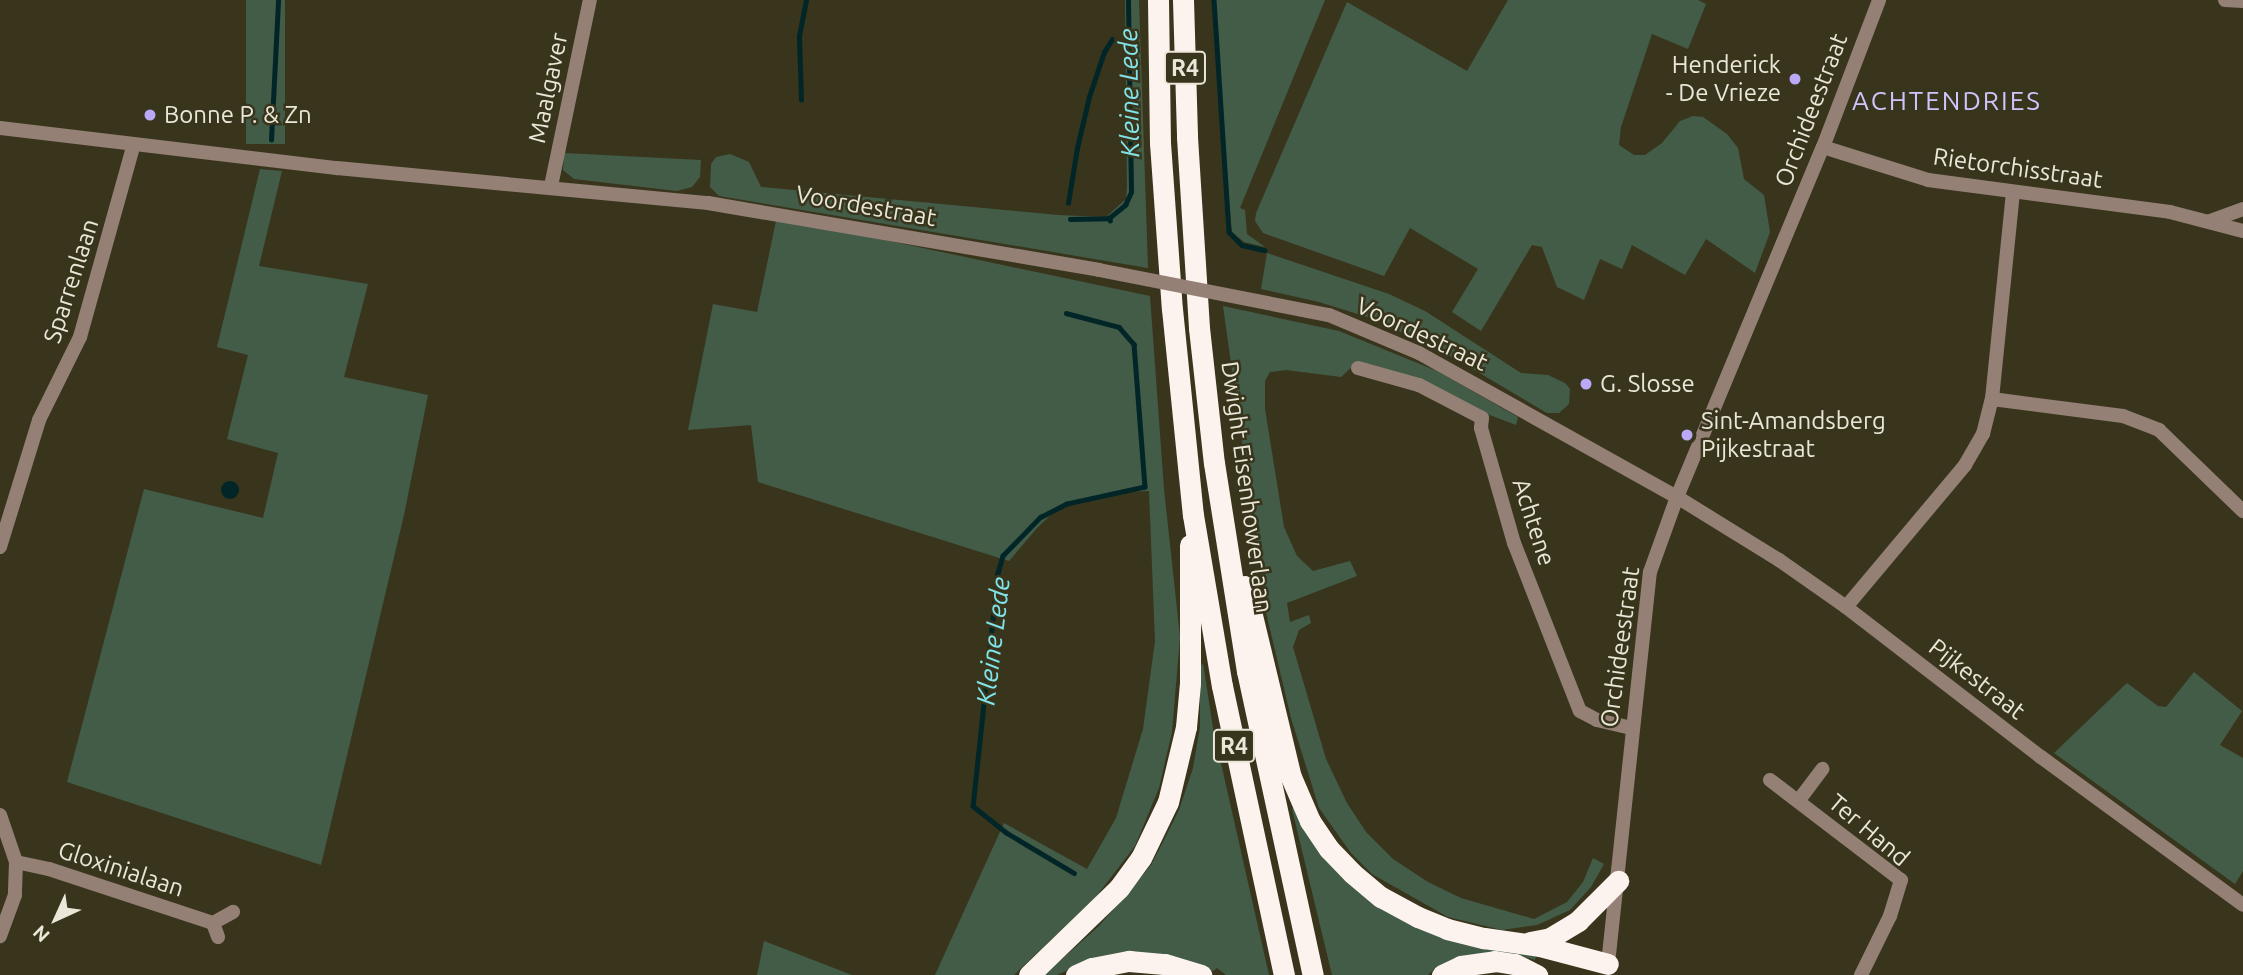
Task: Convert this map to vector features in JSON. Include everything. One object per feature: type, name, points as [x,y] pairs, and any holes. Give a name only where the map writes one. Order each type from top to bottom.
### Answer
[{"type":"highway","name":"R4","points":[[1158,0],[1160,144],[1172,309],[1193,515],[1222,686],[1284,975]]},
{"type":"highway","name":"Dwight Eisenhowerlaan","points":[[1183,0],[1186,137],[1199,328],[1223,518],[1247,671],[1312,975]]},
{"type":"highway","points":[[1029,975],[1119,888],[1141,858],[1168,802],[1177,774],[1186,727],[1190,683],[1188,571],[1193,515]]},
{"type":"highway","points":[[1223,518],[1254,616],[1273,709],[1291,777],[1310,821],[1329,849],[1381,897],[1418,918],[1484,939],[1540,946],[1608,964]]},
{"type":"highway","points":[[1519,943],[1550,938],[1578,921],[1618,881]]},
{"type":"highway","points":[[1076,975],[1092,968],[1129,961],[1165,964],[1201,975]]},
{"type":"highway","points":[[1442,975],[1461,966],[1495,961],[1515,964],[1536,975]]},
{"type":"street","name":"Maalgaver","points":[[551,186],[590,0]]},
{"type":"street","name":"Orchideestraat","points":[[1608,964],[1650,572],[1677,497],[1823,147],[1879,0]]},
{"type":"street","points":[[2225,0],[2243,1]]},
{"type":"street","name":"Voordestraat","points":[[0,128],[390,173],[551,186],[708,203],[1099,270],[1329,315],[1419,353],[1677,497]]},
{"type":"street","name":"Sparrenlaan","points":[[0,547],[39,420],[80,337],[134,144]]},
{"type":"street","name":"Rietorchisstraat","points":[[1823,147],[1928,180],[2170,212],[2243,231]]},
{"type":"street","points":[[1846,607],[1965,465],[1983,434],[1992,398],[2013,192]]},
{"type":"street","points":[[2210,221],[2243,209]]},
{"type":"street","name":"Achtene","points":[[1358,368],[1419,384],[1482,418],[1481,428],[1514,543],[1580,712],[1597,720],[1632,728]]},
{"type":"street","points":[[1992,398],[2123,416],[2159,429],[2243,511]]},
{"type":"street","name":"Pijkestraat","points":[[1677,497],[1779,560],[1846,607],[2041,757],[2243,905]]},
{"type":"street","name":"Ter Hand","points":[[1799,800],[1822,769]]},
{"type":"street","name":"Ter Hand","points":[[1769,780],[1799,800],[1901,880],[1890,916],[1861,975]]},
{"type":"street","points":[[0,815],[16,862],[15,895],[0,936]]},
{"type":"street","name":"Gloxinialaan","points":[[16,862],[49,869],[212,923]]},
{"type":"street","points":[[218,937],[212,923],[233,912]]},
{"type":"green space","points":[[246,0],[285,0],[285,144],[246,144]]},
{"type":"green space","points":[[1125,0],[1139,0],[1148,268],[719,196],[710,187],[711,164],[716,157],[730,154],[749,162],[761,187],[1058,215],[1106,217],[1126,199]]},
{"type":"green space","points":[[1215,0],[1325,0],[1240,208],[1245,210],[1247,234],[1265,247],[1244,242],[1232,232],[1222,136]]},
{"type":"green space","points":[[1508,0],[1698,0],[1706,4],[1688,49],[1652,34],[1621,127],[1619,145],[1634,155],[1645,155],[1662,143],[1680,121],[1693,116],[1703,117],[1727,134],[1738,148],[1744,179],[1764,195],[1770,232],[1755,273],[1706,239],[1685,275],[1632,245],[1622,269],[1600,259],[1584,300],[1557,287],[1542,247],[1532,245],[1481,331],[1452,312],[1478,269],[1410,228],[1384,276],[1263,233],[1255,221],[1256,213],[1347,2],[1467,71]]},
{"type":"green space","points":[[564,153],[701,160],[700,177],[692,187],[677,191],[574,179],[563,170]]},
{"type":"green space","points":[[260,169],[282,171],[259,266],[368,284],[344,377],[428,395],[404,515],[321,865],[67,782],[144,489],[263,518],[278,453],[227,439],[248,355],[217,347]]},
{"type":"green space","points":[[776,221],[861,235],[1150,296],[1164,489],[1180,637],[1172,732],[1159,788],[1135,846],[1095,898],[1014,975],[935,975],[1004,823],[1087,869],[1116,818],[1143,729],[1155,641],[1149,491],[1117,492],[1058,508],[1009,561],[758,482],[751,425],[688,430],[713,304],[757,312]]},
{"type":"green space","points":[[1267,253],[1389,294],[1425,311],[1521,373],[1548,375],[1565,383],[1570,389],[1569,404],[1559,413],[1547,413],[1454,358],[1374,319],[1319,302],[1261,289]]},
{"type":"green space","points":[[1223,306],[1339,331],[1437,371],[1518,417],[1516,425],[1355,364],[1341,377],[1286,370],[1270,372],[1265,381],[1265,409],[1284,527],[1297,556],[1313,571],[1350,561],[1357,576],[1287,603],[1290,622],[1309,615],[1311,623],[1299,630],[1293,647],[1326,759],[1347,803],[1366,832],[1393,859],[1428,882],[1461,898],[1534,919],[1567,902],[1583,882],[1593,858],[1604,864],[1591,887],[1570,910],[1537,925],[1502,930],[1448,917],[1372,874],[1351,853],[1319,808],[1291,718],[1265,608]]},
{"type":"green space","points":[[1203,663],[1213,728],[1269,975],[1226,975],[1217,968],[1213,971],[1200,966],[1084,963],[1057,975],[1044,975],[1099,926],[1151,865],[1162,844],[1179,810],[1193,768],[1200,727],[1200,667]]},
{"type":"green space","points":[[2194,672],[2242,711],[2220,745],[2243,758],[2243,871],[2235,884],[2054,753],[2127,683],[2158,706],[2166,707]]},
{"type":"green space","points":[[1295,807],[1344,878],[1536,956],[1535,960],[1515,954],[1436,967],[1428,975],[1332,975],[1292,809]]},
{"type":"green space","points":[[764,941],[852,975],[757,975]]},
{"type":"water","points":[[226,481],[234,481],[239,490],[237,497],[226,499],[221,494],[221,486]]},
{"type":"waterway","points":[[271,140],[278,0]]},
{"type":"waterway","points":[[801,100],[799,36],[806,0]]},
{"type":"waterway","name":"Kleine Lede","points":[[1110,221],[1109,218],[1125,205],[1131,192],[1128,0]]},
{"type":"waterway","points":[[1214,0],[1229,232],[1242,245],[1264,250]]},
{"type":"waterway","points":[[1068,203],[1089,97],[1104,52],[1112,39]]},
{"type":"waterway","points":[[1070,219],[1109,218]]},
{"type":"waterway","name":"Kleine Lede","points":[[1066,313],[1119,327],[1134,344],[1145,487],[1067,504],[1041,517],[1003,556],[998,573],[973,806],[1007,833],[1074,873]]},
{"type":"place","name":"Henderick - De Vrieze","points":[[1795,79]]},
{"type":"place","name":"Bonne P. & Zn","points":[[150,115]]},
{"type":"place","name":"G. Slosse","points":[[1586,384]]},
{"type":"place","name":"Sint-Amandsberg Pijkestraat","points":[[1687,435]]},
{"type":"district","name":"ACHTENDRIES","points":[[1947,101]]}]
